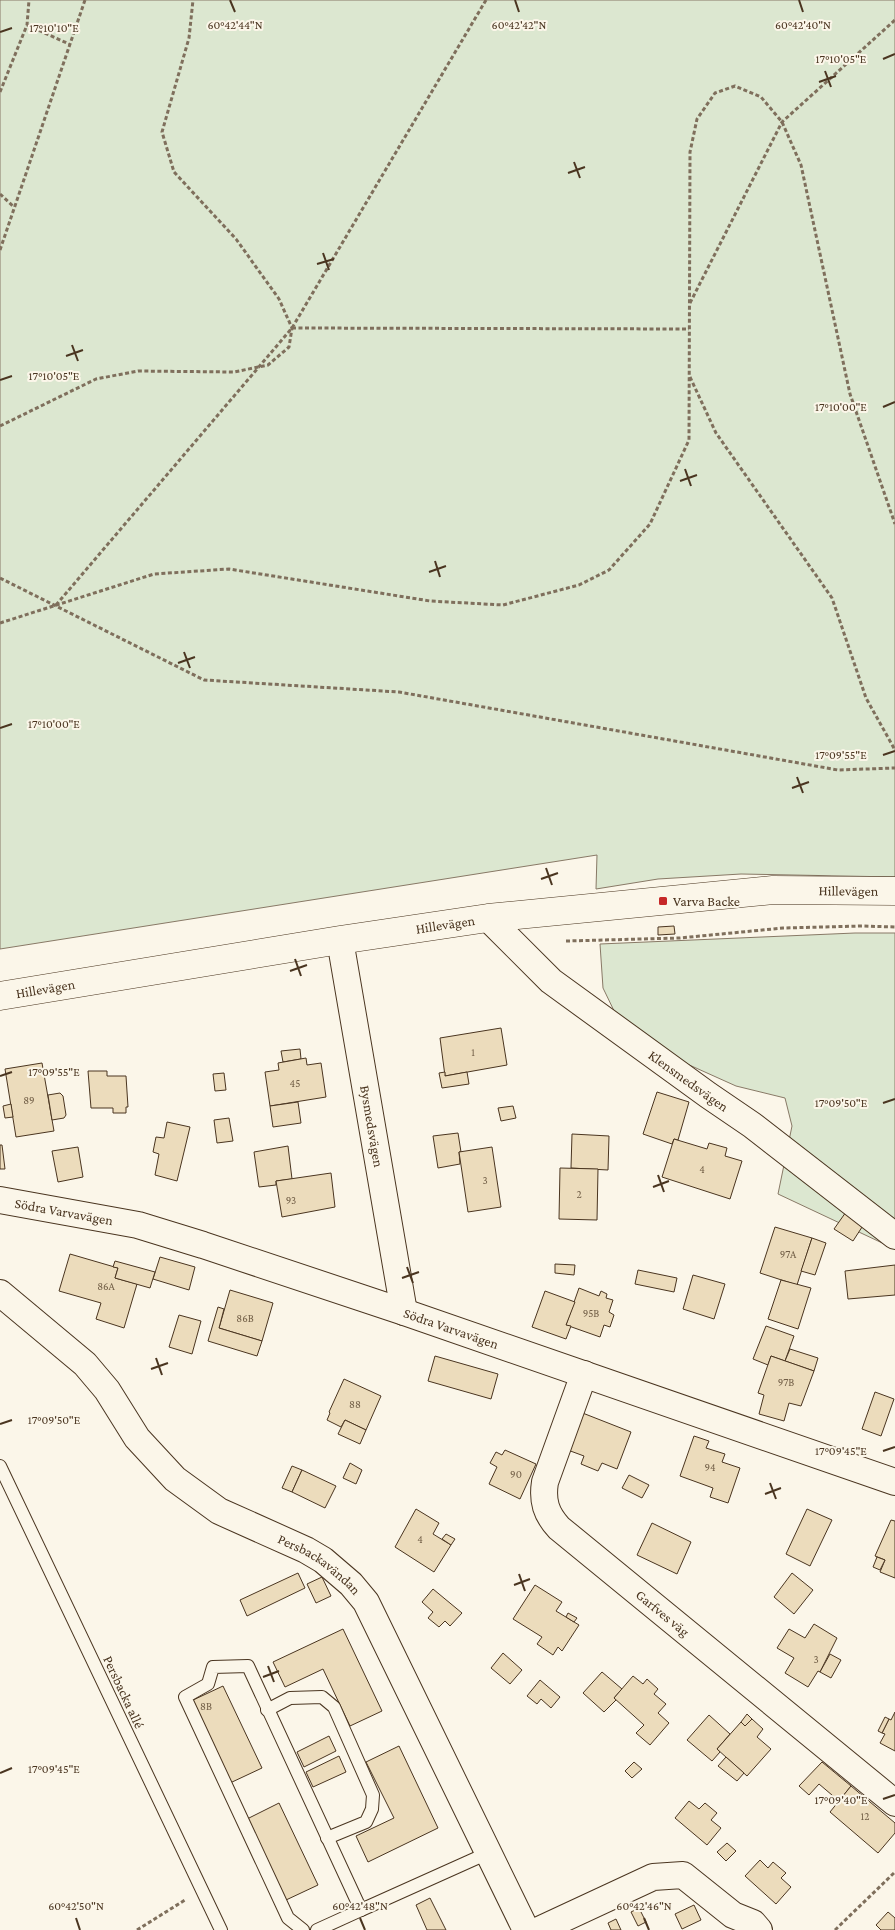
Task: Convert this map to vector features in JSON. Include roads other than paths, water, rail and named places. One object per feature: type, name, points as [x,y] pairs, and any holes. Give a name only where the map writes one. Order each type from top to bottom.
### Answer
[{"type":"street","name":"Hillevägen","points":[[0,996],[340,940],[488,918],[773,890],[895,891]]},
{"type":"street","name":"Klensmedsvägen","points":[[488,918],[551,981],[752,1125],[895,1236]]},
{"type":"street","name":"Bysmedsvägen","points":[[340,940],[404,1312]]},
{"type":"street","name":"Södra Varvavägen","points":[[0,1200],[138,1225],[203,1245],[404,1312],[895,1482]]},
{"type":"street","name":"Persbackavändan","points":[[0,1293],[85,1364],[107,1390],[137,1438],[176,1479],[220,1511],[306,1550],[322,1560],[351,1584],[366,1602],[526,1930]]},
{"type":"street","name":"Garfves väg","points":[[584,1374],[545,1482],[543,1495],[550,1518],[559,1528],[895,1803]]},
{"type":"street","points":[[539,1930],[653,1877],[683,1875],[725,1922],[753,1923],[759,1930]]},
{"type":"lane","name":"Persbacka allé","points":[[0,1466],[221,1930]]},
{"type":"lane","points":[[304,1930],[288,1918],[200,1726],[185,1698],[208,1684],[213,1667],[248,1666],[266,1710],[361,1910]]},
{"type":"lane","points":[[266,1710],[290,1698],[306,1697],[322,1697],[334,1707],[373,1795],[372,1809],[366,1822],[326,1838]]},
{"type":"lane","points":[[317,1930],[488,1853]]},
{"type":"place","name":"Varva Backe","points":[[663,901]]}]
